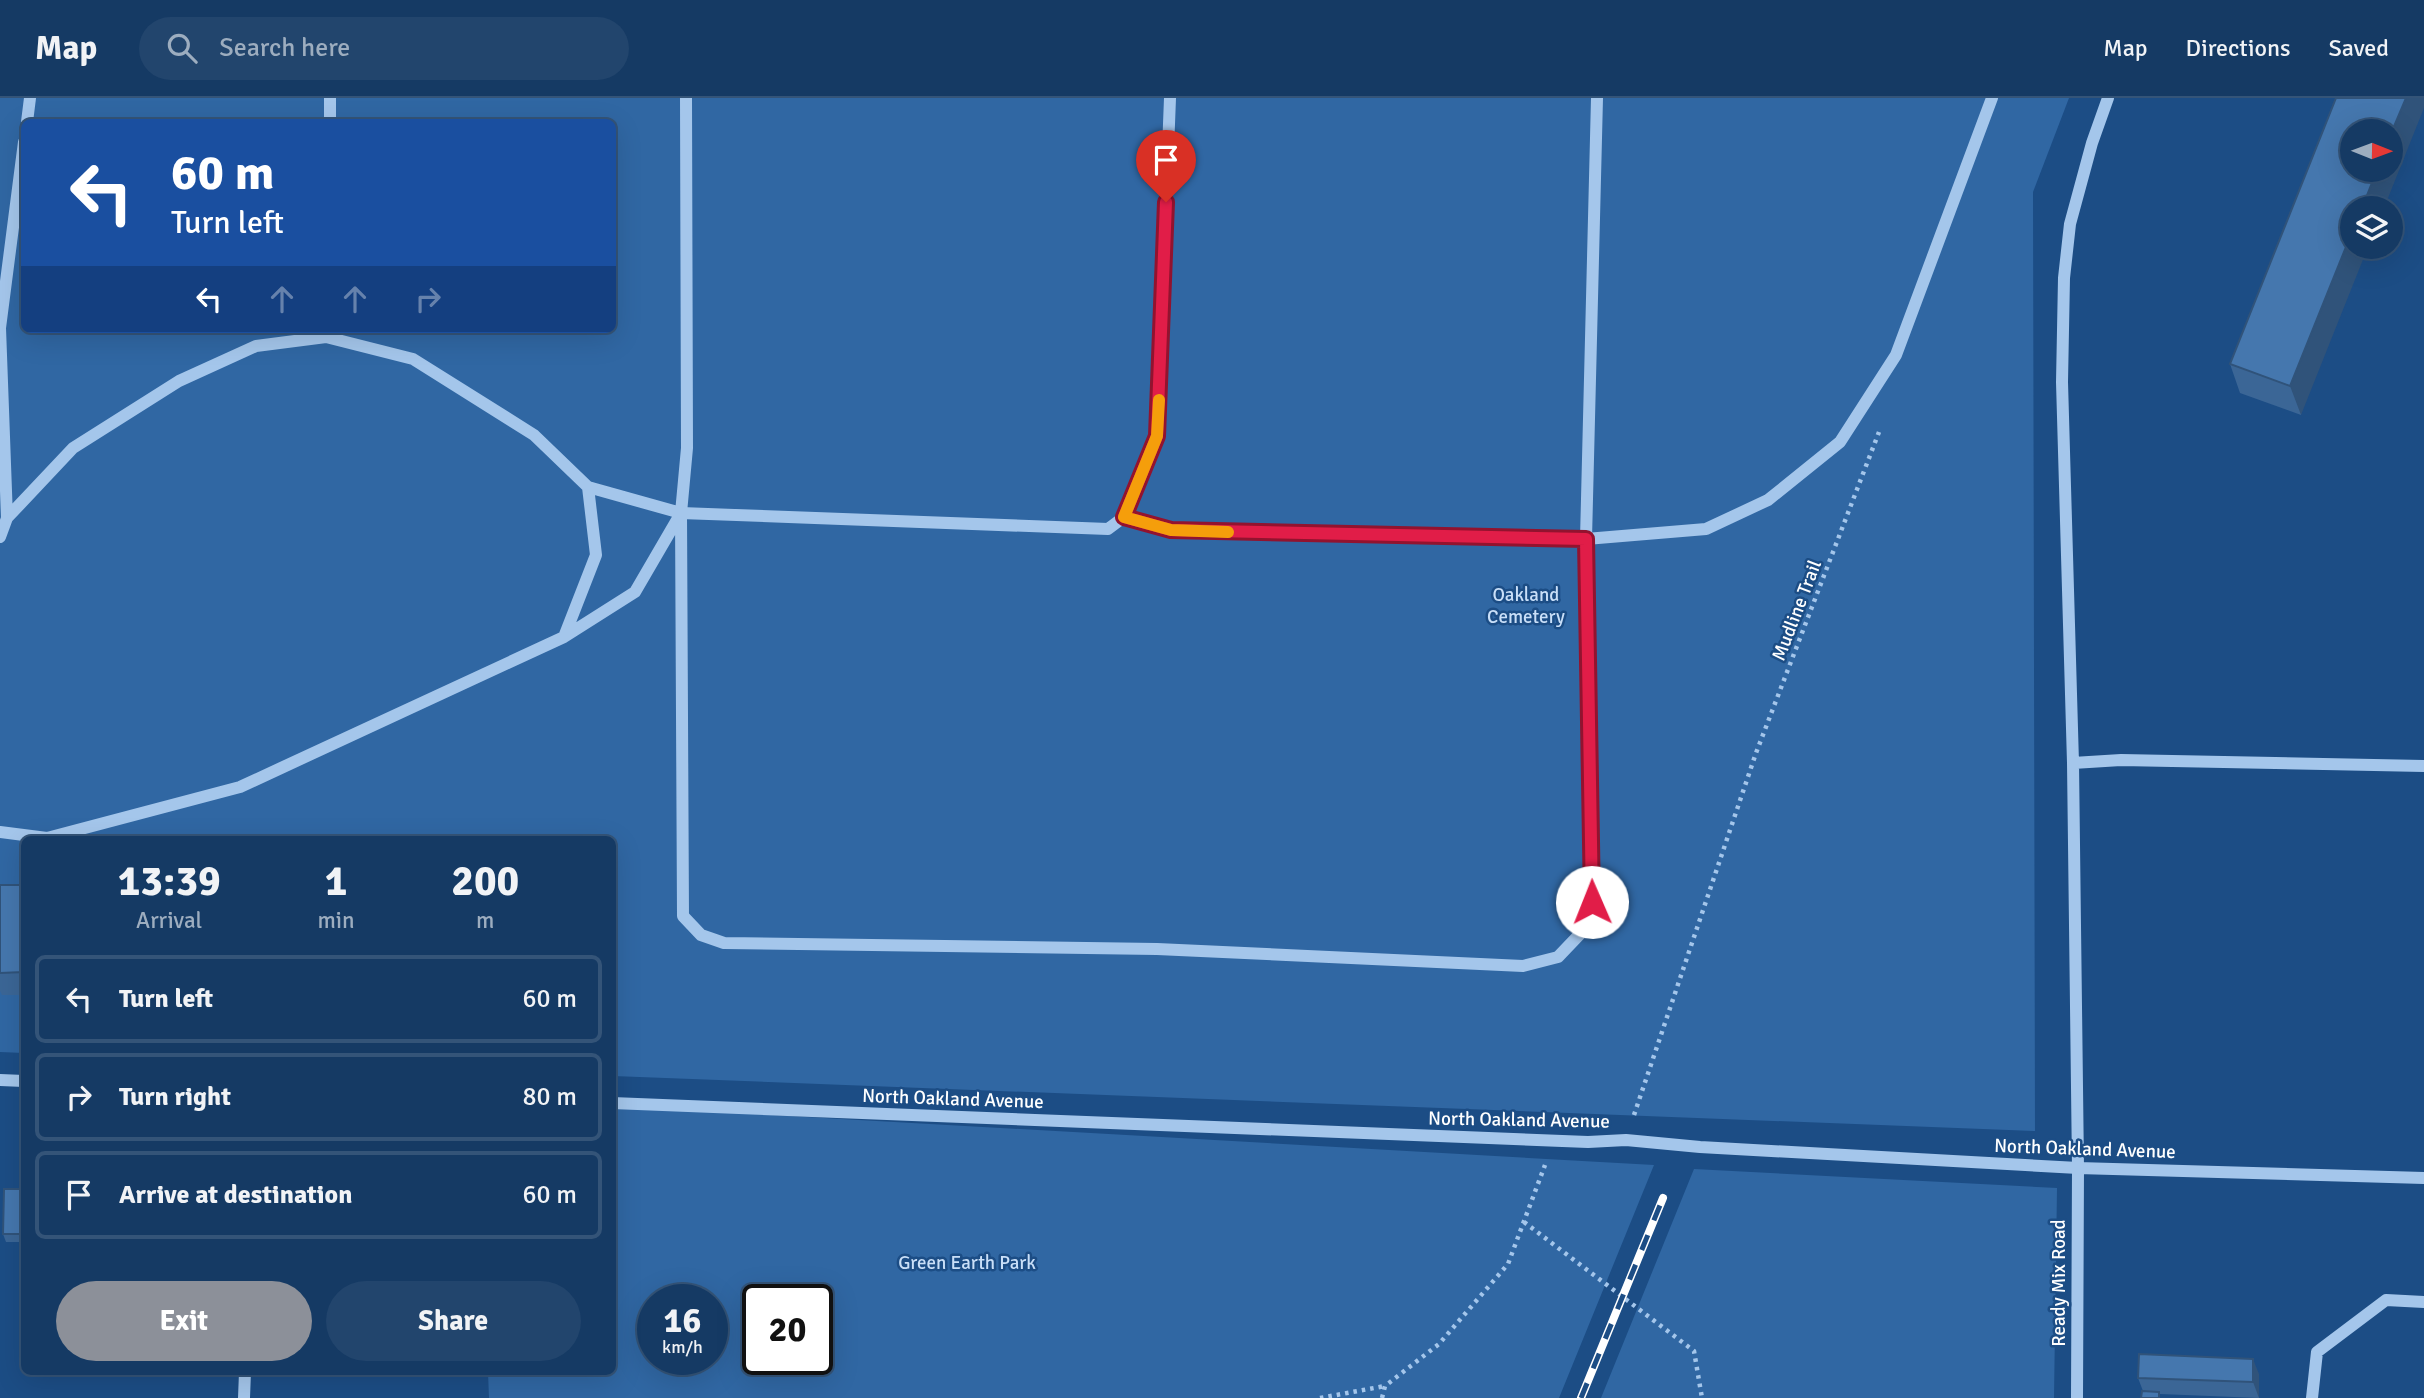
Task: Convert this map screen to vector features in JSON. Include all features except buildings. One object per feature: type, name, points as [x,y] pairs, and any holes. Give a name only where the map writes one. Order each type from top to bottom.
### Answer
[{"type":"street","points":[[27,119],[30,98]]},
{"type":"street","points":[[330,98],[330,119]]},
{"type":"street","points":[[686,98],[687,448],[681,513],[683,916],[701,935],[724,943],[1157,949],[1523,965],[1558,957],[1579,935],[1592,902],[1586,539],[1597,98]]},
{"type":"street","points":[[0,537],[7,519],[73,448],[179,382],[256,346],[326,333],[413,359],[534,435],[588,486],[681,513],[1108,529],[1124,517],[1157,436],[1170,98]]},
{"type":"street","points":[[1124,517],[1171,530],[1586,539],[1706,529],[1768,500],[1840,442],[1896,355],[1992,98]]},
{"type":"street","name":"Ready Mix Road","points":[[2077,1398],[2078,1168],[2073,763],[2062,382],[2064,278],[2070,224],[2092,143],[2108,98]]},
{"type":"street","points":[[7,519],[0,328],[21,165]]},
{"type":"street","points":[[565,637],[596,555],[588,486]]},
{"type":"street","points":[[55,836],[240,787],[565,637],[635,592],[681,513]]},
{"type":"street","points":[[2073,763],[2121,760],[2424,766]]},
{"type":"street","points":[[0,832],[31,836]]},
{"type":"street","points":[[0,1080],[21,1081]]},
{"type":"street","name":"North Oakland Avenue","points":[[616,1103],[1554,1141],[1626,1140],[1700,1147],[2078,1168],[2424,1178]]},
{"type":"street","points":[[2312,1398],[2317,1352],[2386,1300],[2424,1302]]},
{"type":"street","points":[[244,1375],[244,1398]]},
{"type":"path","name":"Mudline Trail","points":[[1626,1140],[1756,753],[1880,431]]},
{"type":"path","points":[[1320,1398],[1385,1386],[1440,1344],[1508,1264],[1554,1141]]},
{"type":"path","points":[[1524,1222],[1694,1350],[1702,1398]]},
{"type":"path","points":[[1382,1398],[1385,1386]]},
{"type":"green space","name":"Oakland Cemetery","points":[[0,98],[2069,98],[2033,192],[2035,1131],[616,1076],[616,836],[21,836],[21,1053],[0,1052]]},
{"type":"green space","name":"Green Earth Park","points":[[616,1106],[1654,1165],[1559,1398],[489,1398],[488,1375],[616,1375]]},
{"type":"green space","points":[[1694,1169],[2057,1188],[2054,1398],[1601,1398]]},
{"type":"railway","points":[[1581,1398],[1663,1198]]},
{"type":"slow traffic","points":[[1159,400],[1157,436],[1124,517],[1171,530],[1228,532]]},
{"type":"route","points":[[1166,202],[1157,436],[1124,517],[1171,530],[1586,539],[1592,902]]}]
